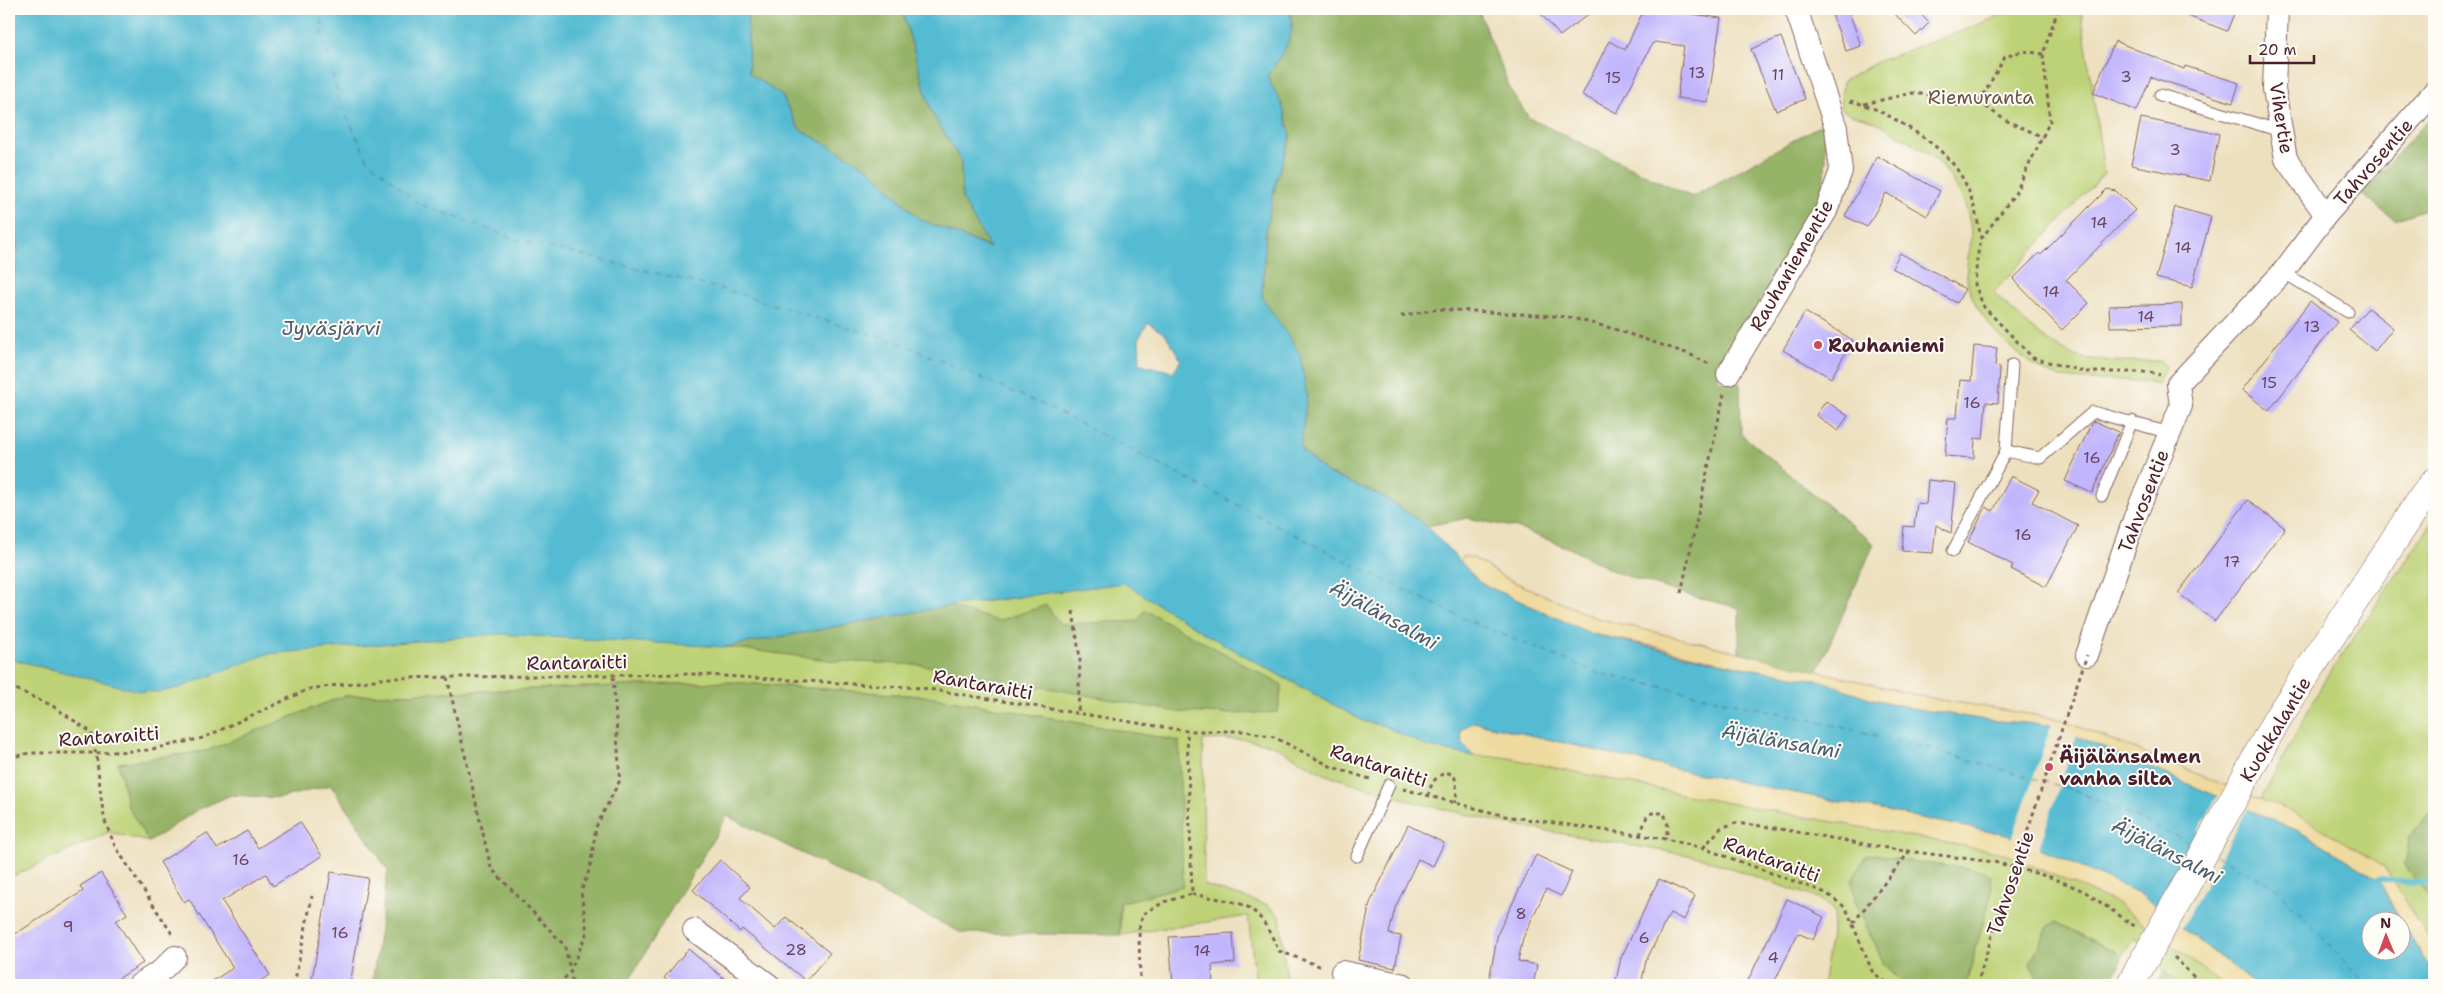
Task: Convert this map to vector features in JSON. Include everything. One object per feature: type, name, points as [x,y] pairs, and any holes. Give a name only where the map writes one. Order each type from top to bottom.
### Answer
[{"type":"main road","name":"Kuokkalantie","points":[[2130,985],[2277,719],[2422,496],[2434,482]]},
{"type":"street","name":"Rauhaniementie","points":[[1728,374],[1826,211],[1841,171],[1836,128],[1796,9]]},
{"type":"street","name":"Vihertie","points":[[2277,9],[2274,89],[2286,159],[2326,215]]},
{"type":"street","name":"Tahvosentie","points":[[2087,655],[2135,517],[2181,406],[2178,384],[2283,272],[2326,215],[2434,92]]},
{"type":"street","points":[[694,930],[769,985]]},
{"type":"street","points":[[139,985],[162,970],[175,957]]},
{"type":"street","points":[[1342,972],[1404,985]]},
{"type":"lane","points":[[2160,95],[2282,131]]},
{"type":"lane","points":[[2283,272],[2348,312]]},
{"type":"lane","points":[[1953,551],[2006,451],[2012,366]]},
{"type":"lane","points":[[2006,451],[2040,458],[2093,412],[2132,421],[2170,433]]},
{"type":"lane","points":[[2102,496],[2132,421]]},
{"type":"lane","points":[[1357,856],[1389,785]]},
{"type":"path","points":[[1981,239],[2015,194],[2050,121],[2044,54],[2058,9]]},
{"type":"path","points":[[1864,104],[1912,93],[1939,96],[1953,105],[1970,105],[1979,102],[2005,57],[2023,51],[2044,54]]},
{"type":"path","points":[[1823,89],[1842,99],[1864,104],[1891,116],[1940,148],[1959,170],[1969,189],[1976,210],[1981,239],[1977,258],[1975,286],[1984,307],[2033,358],[2086,372],[2150,372],[2167,376],[2178,384]]},
{"type":"path","points":[[1979,102],[2004,120],[2043,136]]},
{"type":"path","points":[[1401,316],[1438,310],[1568,317],[1611,328],[1689,354],[1728,374],[1680,593]]},
{"type":"path","points":[[1073,611],[1080,659],[1078,715]]},
{"type":"path","name":"Tahvosentie","points":[[1977,985],[1994,929],[2087,655]]},
{"type":"path","name":"Rantaraitti","points":[[9,758],[28,754],[148,750],[203,738],[309,689],[389,678],[690,674],[922,688],[1078,715],[1187,731],[1246,732],[1274,737],[1332,767],[1389,785],[1505,816],[1666,839],[1703,848],[1826,893],[1846,908],[1872,971],[1888,985]]},
{"type":"path","points":[[559,985],[570,972],[587,932],[581,892],[590,868],[596,827],[620,780],[613,675]]},
{"type":"path","points":[[447,677],[491,868],[565,946],[573,985]]},
{"type":"path","points":[[9,686],[51,705],[92,732],[97,753],[104,819],[115,846],[176,940],[175,957]]},
{"type":"path","points":[[1187,731],[1192,894]]},
{"type":"path","points":[[1428,796],[1431,783],[1438,776],[1448,773],[1455,778],[1457,786],[1455,803]]},
{"type":"path","points":[[1640,835],[1647,816],[1659,812],[1664,813],[1667,819],[1666,839]]},
{"type":"path","points":[[1703,848],[1721,828],[1735,823],[1909,851],[1994,862],[2050,877],[2084,891],[2142,931]]},
{"type":"path","points":[[1853,923],[1909,851]]},
{"type":"path","points":[[1140,985],[1139,929],[1143,914],[1164,902],[1192,894],[1244,904],[1257,912],[1266,924],[1279,951],[1304,961],[1342,972]]},
{"type":"path","points":[[294,985],[312,896]]},
{"type":"path","points":[[2170,953],[2202,985]]},
{"type":"green space","points":[[747,9],[902,9],[931,111],[961,161],[962,199],[991,248],[919,219],[869,168],[799,129],[782,96],[749,73]]},
{"type":"green space","points":[[1289,9],[1478,9],[1511,91],[1529,118],[1692,197],[1824,123],[1826,160],[1822,192],[1730,352],[1717,363],[1718,380],[1740,384],[1741,434],[1874,544],[1817,672],[1739,652],[1739,608],[1681,593],[1617,573],[1569,548],[1517,528],[1468,518],[1427,526],[1384,497],[1327,473],[1300,449],[1307,396],[1262,298],[1266,228],[1277,177],[1291,136],[1282,105],[1267,76],[1287,45],[1290,36],[1292,27]]},
{"type":"green space","name":"Riemuranta","points":[[2013,9],[2081,9],[2104,173],[1994,292],[2037,332],[2074,355],[2086,359],[2104,361],[2159,361],[2166,366],[2157,385],[2132,381],[2068,379],[2056,376],[2028,362],[2014,350],[1988,323],[1971,293],[1967,279],[1967,262],[1971,240],[1970,224],[1965,205],[1950,178],[1938,162],[1906,139],[1867,118],[1840,108],[1843,81],[1879,61],[1985,22]]},
{"type":"green space","points":[[2434,114],[2434,206],[2395,220],[2361,193]]},
{"type":"green space","points":[[9,197],[17,246],[17,259],[14,283],[9,295]]},
{"type":"green space","points":[[969,479],[1263,666],[1363,721],[1384,726],[1428,746],[1473,756],[1504,757],[1686,795],[2003,853],[2115,902],[2224,985],[2180,985],[2165,972],[2136,938],[2121,957],[2116,952],[2055,922],[2048,927],[2030,964],[2041,985],[1822,985],[1835,912],[1820,899],[1699,857],[1511,825],[1410,801],[1326,775],[1273,745],[1243,739],[1203,740],[1204,885],[1268,905],[1280,916],[1287,985],[1256,985],[1248,916],[1120,935],[1120,903],[1179,741],[935,697],[728,682],[343,696],[206,751],[119,763],[128,807],[149,842],[109,832],[9,878],[9,657],[51,670],[62,618],[979,602],[1022,597]]},
{"type":"green space","points":[[2434,520],[2434,806],[2410,837],[2405,865],[2434,903],[2434,947],[2384,866],[2261,799],[2323,683]]},
{"type":"green space","points":[[1046,605],[1060,624],[1138,621],[1145,610],[1282,685],[1278,712],[1232,714],[1178,712],[922,665],[837,661],[725,647],[948,606],[998,621]]},
{"type":"green space","points":[[728,682],[934,697],[1179,741],[1183,886],[1120,903],[1120,935],[962,933],[727,816],[626,985],[372,985],[388,870],[331,785],[280,798],[231,795],[197,810],[149,842],[128,807],[118,763],[206,751],[343,696]]},
{"type":"green space","points":[[2434,806],[2434,903],[2405,865],[2410,837]]},
{"type":"green space","points":[[1876,854],[1903,860],[1983,871],[1991,876],[1992,891],[1966,985],[1906,985],[1884,964],[1855,902],[1852,881],[1865,856]]},
{"type":"green space","points":[[2055,922],[2116,952],[2121,957],[2119,965],[2108,985],[2041,985],[2030,964],[2048,927]]},
{"type":"green space","points":[[2165,972],[2180,985],[2155,985]]},
{"type":"sand","points":[[1463,556],[1474,558],[1503,577],[1596,618],[1930,698],[2059,719],[2295,813],[2384,866],[2434,947],[2434,974],[2410,937],[2410,912],[2396,912],[2378,879],[2299,831],[2050,725],[1985,720],[1911,708],[1658,647],[1592,634],[1480,583],[1460,561]]},
{"type":"sand","points":[[1474,722],[1676,769],[2011,836],[2139,893],[2255,985],[2224,985],[2115,902],[2003,853],[1686,795],[1504,757],[1473,756],[1462,743],[1461,729]]},
{"type":"water","name":"Jyväsjärvi","points":[[9,9],[747,9],[749,73],[782,96],[799,129],[869,168],[919,219],[990,248],[962,199],[961,161],[931,111],[902,9],[1289,9],[1292,27],[1290,36],[1287,45],[1267,76],[1282,105],[1291,136],[1277,177],[1266,228],[1262,297],[1300,354],[1307,396],[1300,449],[1327,473],[1384,497],[1427,526],[1480,583],[1592,634],[1731,665],[1822,681],[1872,699],[1911,708],[1985,720],[2050,725],[2298,831],[2378,879],[2395,912],[2360,912],[2360,962],[2410,962],[2410,937],[2434,974],[2434,985],[2255,985],[2139,893],[2011,836],[1676,769],[1474,722],[1461,729],[1462,743],[1473,756],[1428,747],[1384,726],[1363,721],[1209,636],[1124,583],[948,606],[725,647],[498,634],[267,654],[179,688],[160,692],[139,691],[11,659],[9,657],[9,295],[13,286],[18,250],[9,197]],"holes":[[[1148,323],[1166,335],[1181,360],[1173,372],[1140,364],[1139,338]]]},
{"type":"pier","points":[[2052,723],[2077,734],[2038,851],[2012,839]]},
{"type":"pier","points":[[2218,795],[2248,808],[2181,930],[2155,909]]},
{"type":"building","points":[[1537,9],[1595,9],[1560,36]]},
{"type":"building","points":[[1644,9],[1671,9],[1670,11],[1721,18],[1708,102],[1677,98],[1684,46],[1655,42],[1652,44],[1617,113],[1582,95],[1609,41],[1625,50]]},
{"type":"building","points":[[1830,9],[1848,9],[1861,46],[1846,51]]},
{"type":"building","points":[[1890,9],[1916,9],[1929,23],[1916,36]]},
{"type":"building","points":[[2172,9],[2236,9],[2227,31]]},
{"type":"building","points":[[1781,37],[1805,99],[1776,111],[1751,49]]},
{"type":"building","points":[[2115,41],[2184,69],[2185,66],[2239,83],[2233,103],[2151,77],[2137,111],[2093,93]]},
{"type":"building","points":[[2141,118],[2219,134],[2210,181],[2131,165]]},
{"type":"building","points":[[1877,156],[1940,191],[1927,216],[1886,193],[1867,227],[1845,216]]},
{"type":"building","points":[[2107,189],[2116,191],[2135,210],[2066,280],[2089,303],[2062,330],[2013,279],[2039,253],[2041,255]]},
{"type":"building","points":[[2175,207],[2211,217],[2192,287],[2156,278]]},
{"type":"building","points":[[1900,253],[1965,289],[1957,303],[1892,268]]},
{"type":"building","points":[[2310,301],[2337,322],[2269,411],[2242,390]]},
{"type":"building","points":[[2182,304],[2182,326],[2110,327],[2109,306]]},
{"type":"building","points":[[2368,308],[2393,328],[2375,351],[2349,330]]},
{"type":"building","name":"Rauhaniemi","points":[[1805,312],[1853,340],[1831,378],[1783,350]]},
{"type":"building","points":[[1974,346],[1997,348],[1995,366],[2000,367],[1998,403],[1986,402],[1983,439],[1975,438],[1974,458],[1945,456],[1948,418],[1957,418],[1960,380],[1971,381]]},
{"type":"building","points":[[1826,401],[1848,416],[1838,431],[1816,415]]},
{"type":"building","points":[[2094,421],[2119,432],[2092,493],[2065,481]]},
{"type":"building","points":[[2011,476],[2039,490],[2032,502],[2078,526],[2046,587],[2011,569],[2013,565],[1968,542],[1986,507],[1993,511]]},
{"type":"building","points":[[1928,480],[1956,483],[1951,533],[1936,525],[1933,553],[1902,551],[1904,526],[1914,527],[1917,503],[1926,504]]},
{"type":"building","points":[[2248,500],[2285,528],[2215,621],[2178,593]]},
{"type":"building","points":[[300,822],[322,856],[273,886],[266,874],[222,901],[270,975],[254,985],[206,985],[233,968],[189,899],[184,902],[160,862],[207,833],[217,849],[247,831],[258,848]]},
{"type":"building","points":[[1408,825],[1444,843],[1433,866],[1418,859],[1395,908],[1389,934],[1401,936],[1395,968],[1358,960],[1370,903]]},
{"type":"building","points":[[1536,855],[1572,872],[1561,896],[1546,889],[1523,938],[1518,961],[1537,965],[1533,985],[1488,985],[1498,933]]},
{"type":"building","points":[[720,860],[750,887],[740,898],[775,929],[786,917],[830,953],[806,981],[742,929],[740,932],[693,890]]},
{"type":"building","points":[[331,872],[368,878],[350,985],[311,985]]},
{"type":"building","points":[[101,873],[127,914],[116,921],[143,963],[108,985],[9,985],[9,938],[83,891],[80,886]]},
{"type":"building","points":[[1659,879],[1695,896],[1684,920],[1670,913],[1646,961],[1641,985],[1615,985],[1621,958]]},
{"type":"building","points":[[1787,899],[1824,917],[1813,940],[1798,933],[1773,985],[1746,985]]},
{"type":"building","points":[[1233,933],[1235,963],[1212,965],[1213,985],[1173,985],[1169,937]]},
{"type":"building","points":[[688,949],[732,985],[673,985],[664,978]]},
{"type":"waterway","points":[[2378,879],[2434,884]]},
{"type":"ferry route","points":[[322,9],[322,32],[339,100],[368,160],[418,203],[512,238],[726,290],[905,345],[1048,407],[1348,562],[1469,621],[1598,673],[1812,720],[1924,747],[2077,791],[2193,844]]},
{"type":"ferry route","points":[[2216,856],[2273,885],[2367,985]]},
{"type":"place","name":"Rauhaniemi","points":[[1818,345]]},
{"type":"place","name":"Äijälänsalmen vanha silta","points":[[2049,767]]},
{"type":"water label","name":"Äijälänsalmi","points":[[1384,615]]},
{"type":"water label","name":"Äijälänsalmi","points":[[1781,741]]},
{"type":"water label","name":"Äijälänsalmi","points":[[2167,851]]}]
